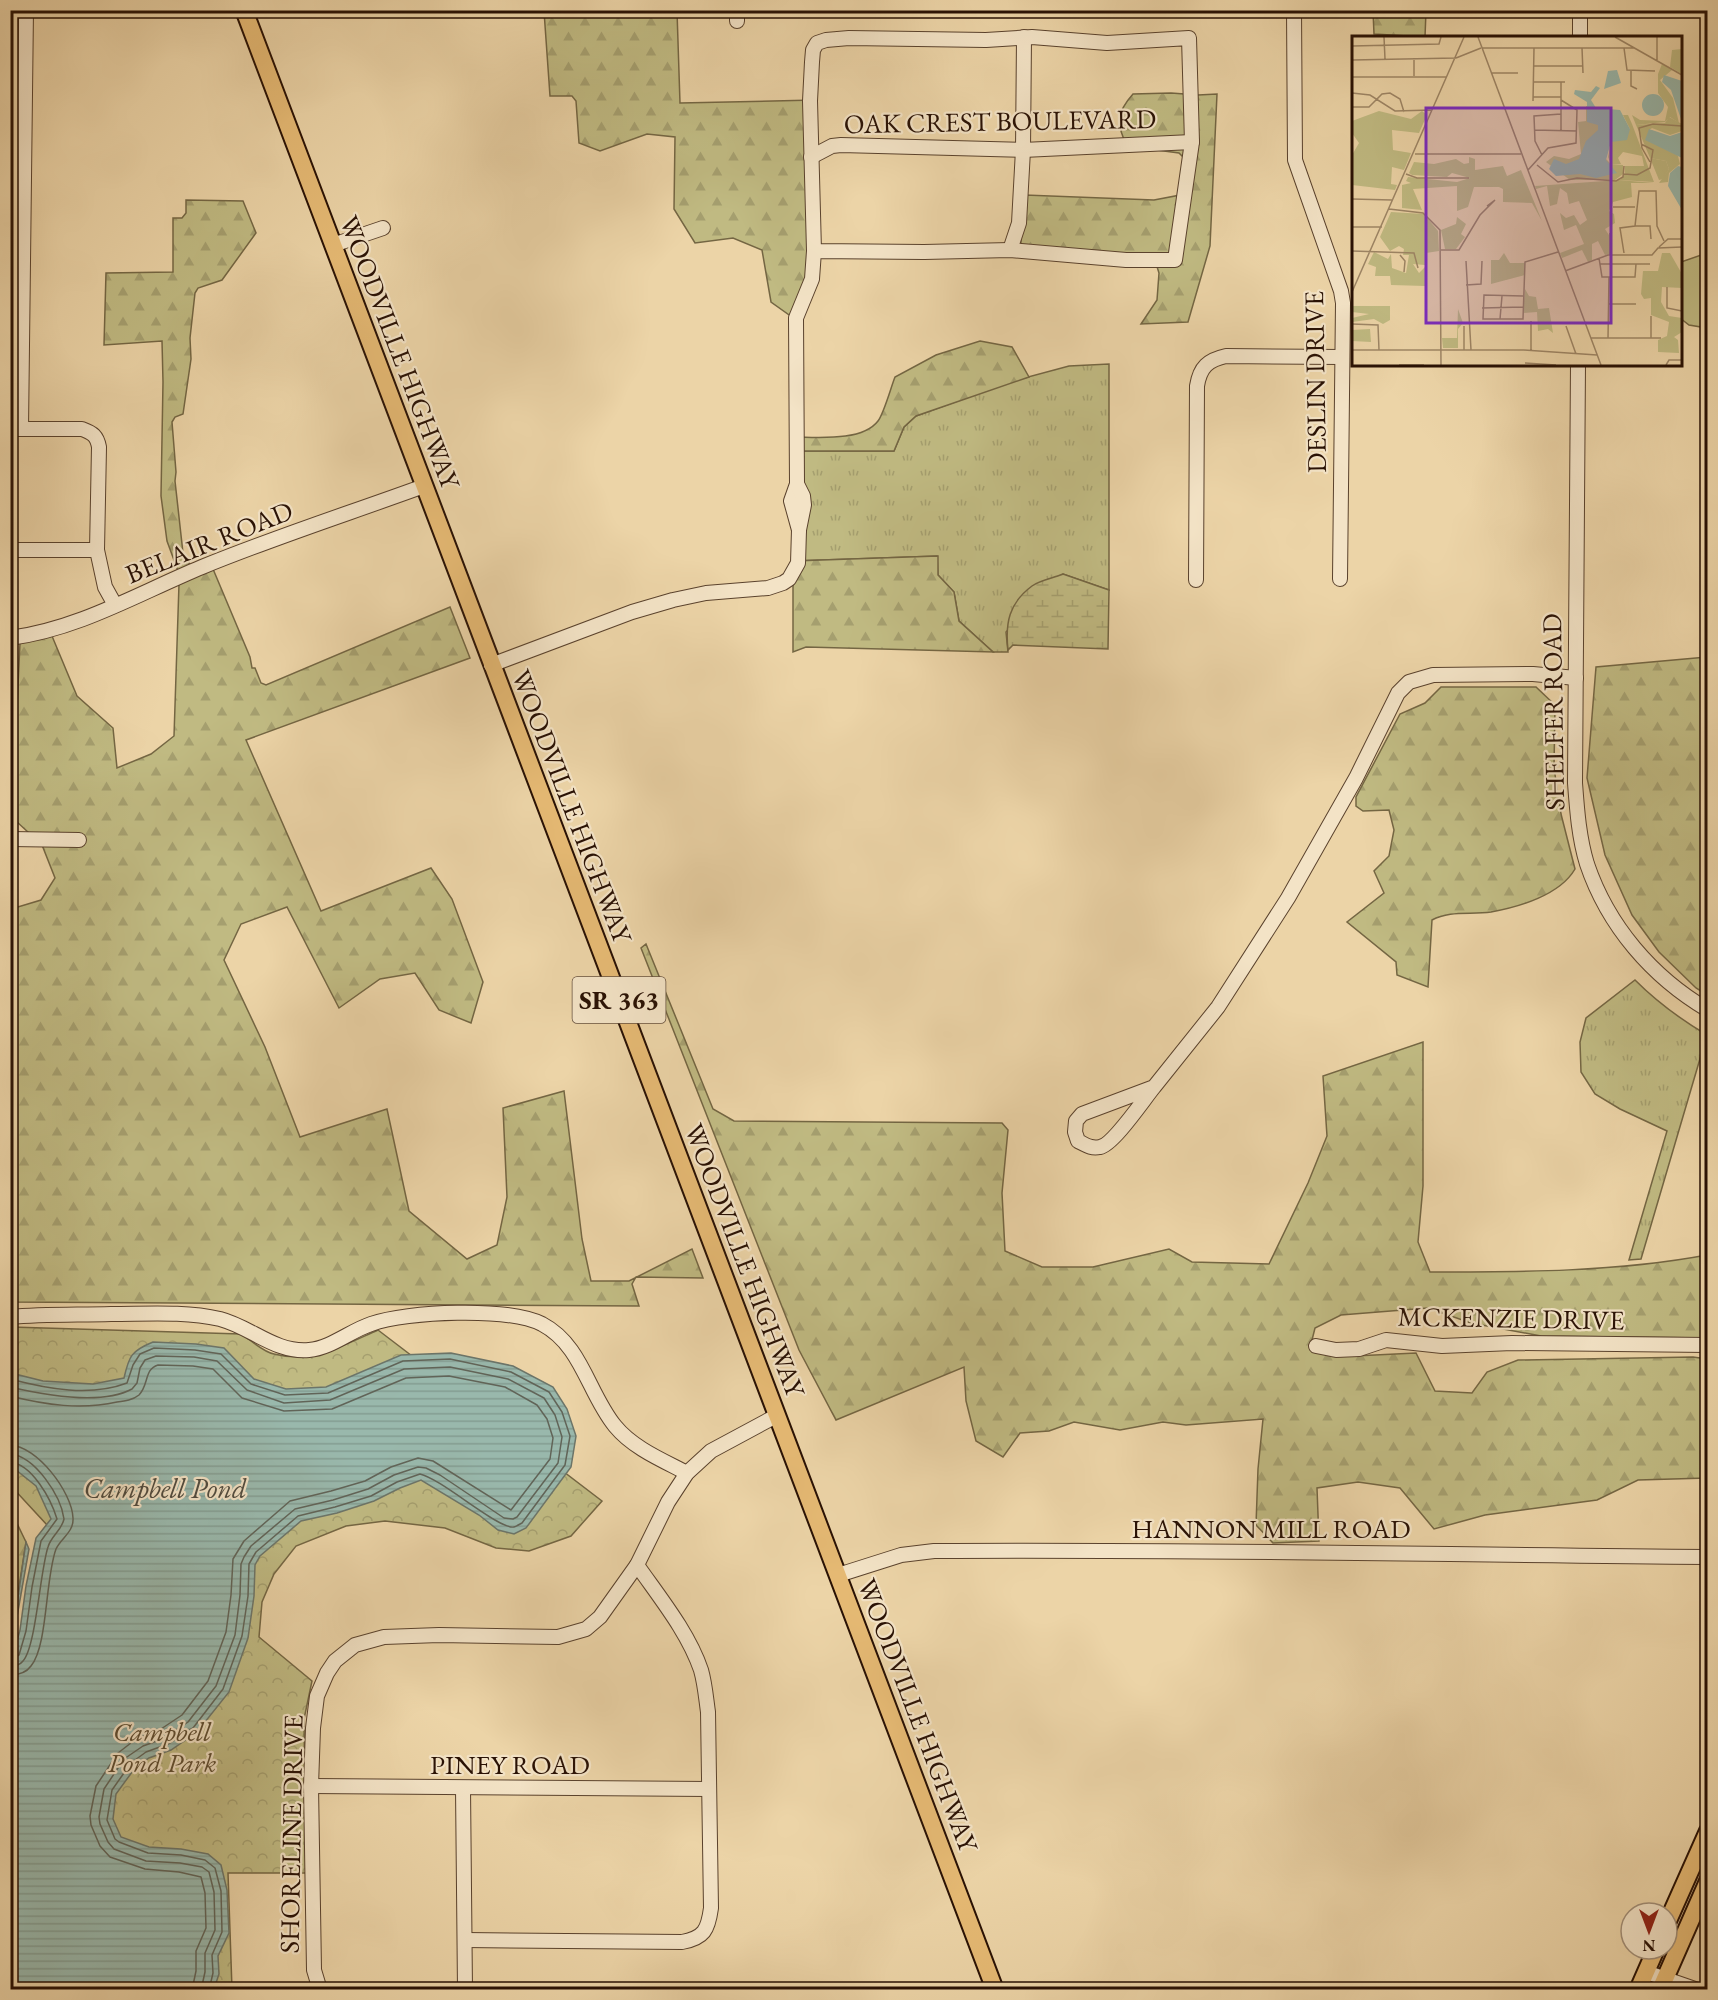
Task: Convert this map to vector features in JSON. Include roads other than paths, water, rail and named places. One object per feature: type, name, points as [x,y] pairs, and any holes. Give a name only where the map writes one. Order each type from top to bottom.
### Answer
[{"type":"main road","name":"WOODVILLE HIGHWAY","points":[[244,10],[995,1989]]},
{"type":"main road","points":[[1677,1901],[1707,1836]]},
{"type":"main road","points":[[1662,1984],[1707,1879]]},
{"type":"main road","points":[[1641,1989],[1651,1961]]},
{"type":"street","points":[[26,10],[25,184],[16,351],[16,429],[82,429],[92,432],[97,438],[99,447],[97,550],[105,586],[115,605]]},
{"type":"street","name":"DESLIN DRIVE","points":[[1294,10],[1295,160],[1341,291],[1340,579]]},
{"type":"street","points":[[1580,10],[1580,36]]},
{"type":"street","points":[[491,665],[632,612],[673,600],[706,593],[768,588],[789,579],[798,564],[799,530],[804,505],[803,496],[797,484],[796,318],[812,279],[814,251],[811,157],[812,62],[813,50],[817,43],[849,38],[986,40],[1024,38],[1107,43],[1189,38],[1192,142],[1175,260],[1126,260],[1010,250],[814,251]]},
{"type":"street","points":[[1010,250],[1019,223],[1023,150],[1024,38]]},
{"type":"street","points":[[10,84],[26,85]]},
{"type":"street","name":"OAK CREST BOULEVARD","points":[[811,157],[832,146],[841,145],[1023,150],[1192,142]]},
{"type":"street","points":[[10,184],[25,184]]},
{"type":"street","points":[[333,245],[383,228]]},
{"type":"street","points":[[1196,580],[1197,386],[1198,376],[1203,368],[1209,362],[1226,356],[1342,357]]},
{"type":"street","name":"SHELFER ROAD","points":[[1578,366],[1575,783],[1578,819],[1587,863],[1598,891],[1619,928],[1644,959],[1674,987],[1707,1010]]},
{"type":"street","name":"BELAIR ROAD","points":[[10,638],[53,630],[203,567],[424,486]]},
{"type":"street","points":[[10,550],[97,550]]},
{"type":"street","points":[[1154,1088],[1082,1114],[1076,1121],[1075,1132],[1078,1141],[1090,1148],[1102,1147],[1112,1140],[1154,1088],[1218,1007],[1288,898],[1356,778],[1398,693],[1409,682],[1433,675],[1464,674],[1533,674],[1576,678]]},
{"type":"street","points":[[10,839],[79,840]]},
{"type":"street","points":[[10,1317],[156,1313],[199,1316],[240,1326],[263,1339],[295,1350],[311,1350],[325,1346],[368,1325],[409,1314],[492,1313],[515,1316],[540,1324],[558,1335],[574,1353],[603,1410],[616,1428],[640,1447],[687,1473]]},
{"type":"street","name":"MCKENZIE DRIVE","points":[[1316,1346],[1336,1350],[1359,1348],[1386,1340],[1442,1346],[1512,1343],[1707,1345]]},
{"type":"street","name":"SHORELINE DRIVE","points":[[320,1989],[314,1970],[311,1786],[313,1728],[317,1696],[335,1661],[367,1640],[384,1637],[439,1635],[558,1637],[586,1629],[600,1617],[637,1565],[668,1502],[687,1473],[711,1451],[777,1416]]},
{"type":"street","name":"HANNON MILL ROAD","points":[[838,1575],[901,1555],[934,1551],[1382,1552],[1707,1557]]},
{"type":"street","points":[[465,1940],[682,1942],[693,1940],[703,1934],[709,1923],[711,1908],[708,1712],[702,1671],[685,1635],[637,1565]]},
{"type":"street","name":"PINEY ROAD","points":[[311,1786],[709,1790]]},
{"type":"street","points":[[463,1788],[465,1989]]},
{"type":"street","points":[[1646,1972],[1662,1984],[1698,1989]]},
{"type":"water","name":"Campbell Pond","points":[[153,1342],[224,1348],[254,1379],[286,1389],[326,1387],[401,1355],[451,1353],[513,1366],[553,1387],[567,1409],[576,1436],[571,1467],[526,1528],[514,1534],[498,1530],[479,1515],[421,1480],[374,1501],[301,1521],[260,1556],[255,1565],[254,1596],[248,1638],[229,1692],[197,1732],[171,1750],[149,1758],[135,1768],[116,1794],[113,1819],[121,1837],[149,1847],[208,1854],[221,1865],[227,1890],[229,1933],[218,1956],[219,1974],[214,1989],[11,1989],[11,1662],[20,1630],[36,1538],[51,1519],[36,1486],[11,1466],[11,1373],[43,1381],[93,1384],[124,1378],[132,1355]]},
{"type":"water","points":[[26,1542],[29,1549],[11,1646]]},
{"type":"park label","name":"Campbell Pond Park","points":[[162,1746]]}]
